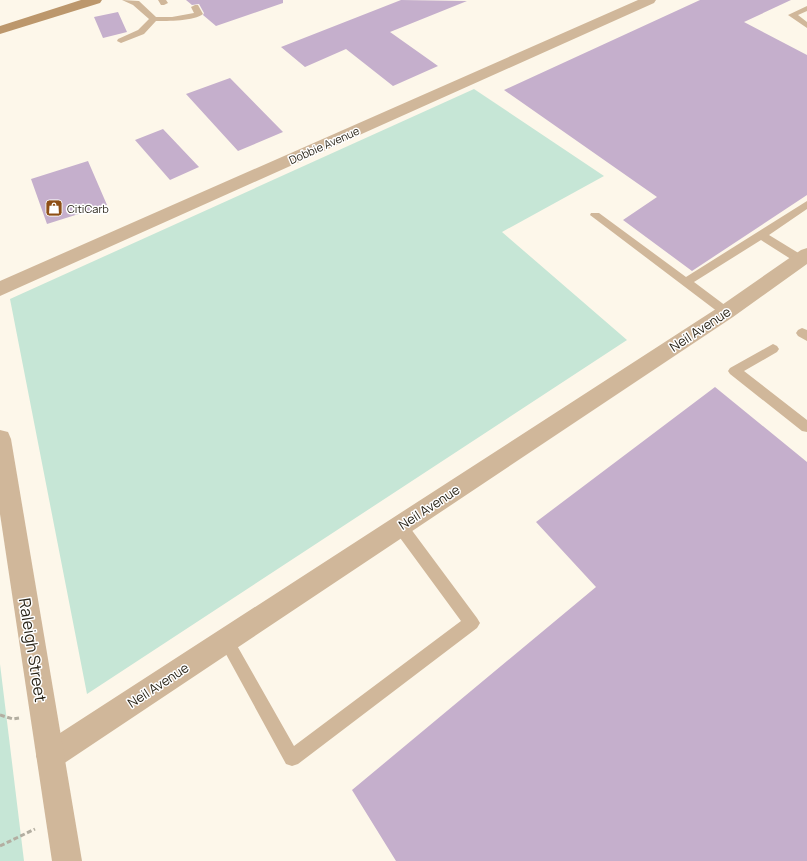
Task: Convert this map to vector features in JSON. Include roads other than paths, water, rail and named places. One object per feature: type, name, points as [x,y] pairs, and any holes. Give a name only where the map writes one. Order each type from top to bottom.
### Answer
[{"type":"main road","points":[[0,30],[95,0]]},
{"type":"street","name":"Dobbie Avenue","points":[[0,289],[649,0]]},
{"type":"street","name":"Neil Avenue","points":[[50,756],[726,312],[804,258]]},
{"type":"street","name":"Raleigh Street","points":[[0,439],[67,861]]},
{"type":"lane","points":[[126,0],[136,3],[154,19]]},
{"type":"lane","points":[[136,3],[148,0]]},
{"type":"lane","points":[[807,8],[792,15],[807,26]]},
{"type":"lane","points":[[122,41],[141,32],[154,19],[197,10]]},
{"type":"lane","points":[[686,282],[807,204]]},
{"type":"lane","points":[[595,215],[726,312]]},
{"type":"lane","points":[[761,235],[804,258]]},
{"type":"lane","points":[[773,349],[734,371],[807,427]]},
{"type":"lane","points":[[226,640],[292,758],[472,623],[400,526]]},
{"type":"place","name":"CitiCarb","points":[[54,208]]}]
